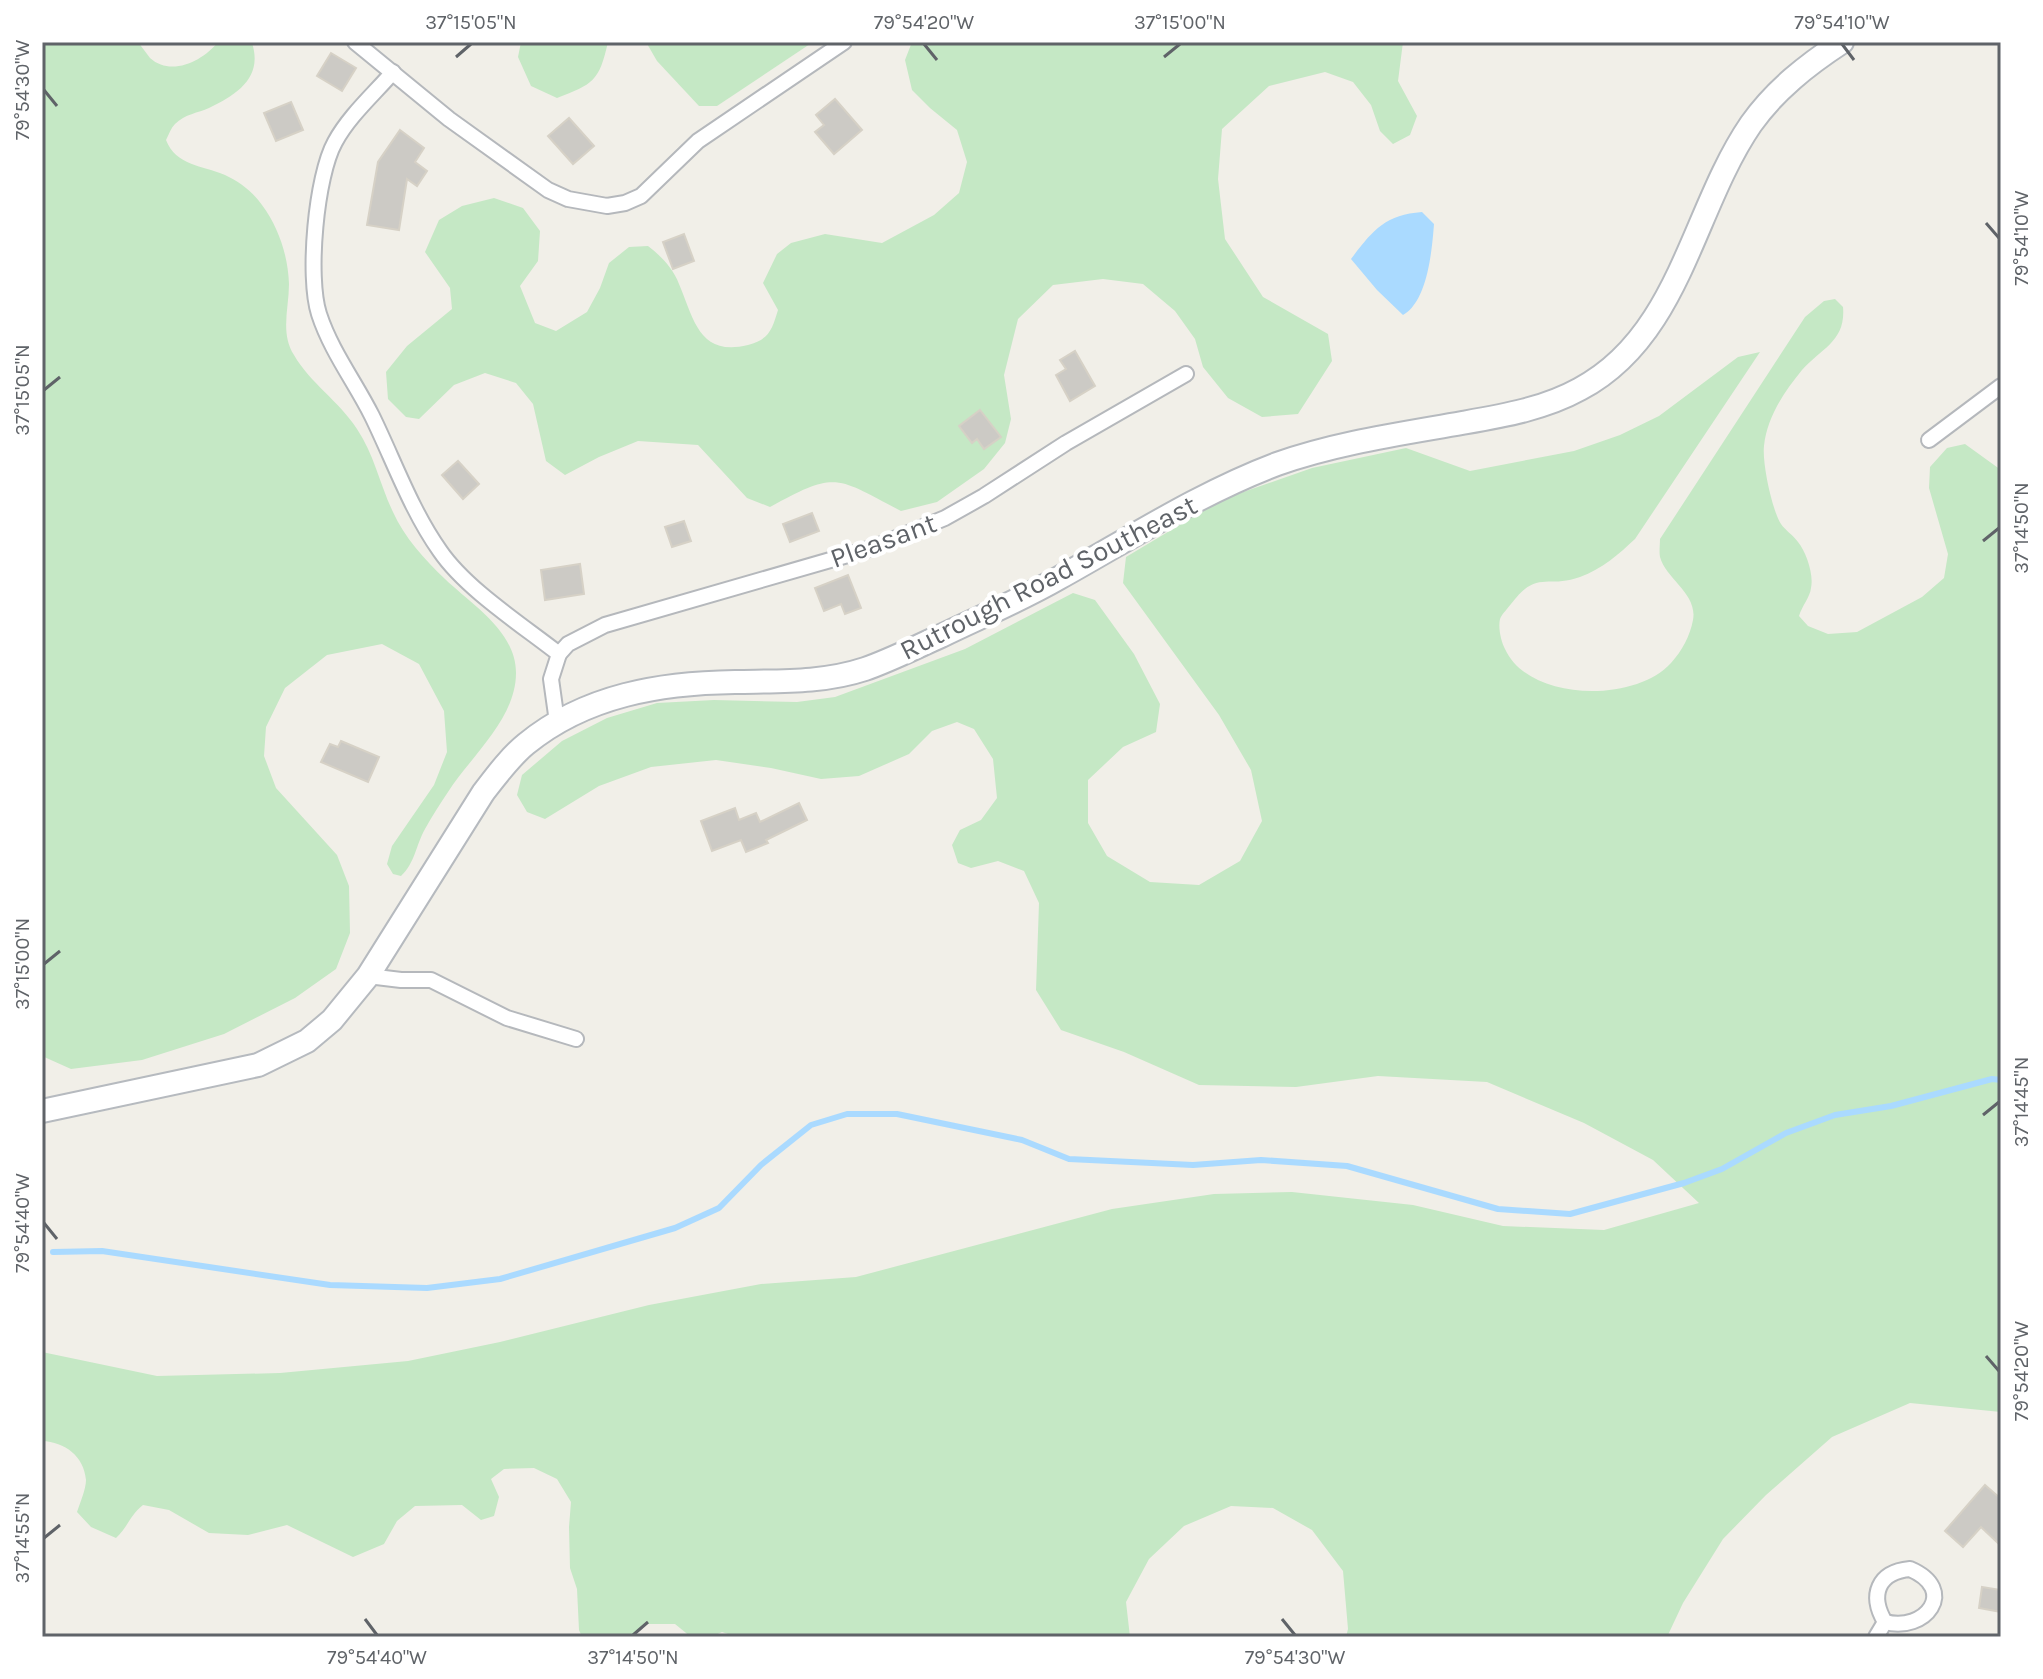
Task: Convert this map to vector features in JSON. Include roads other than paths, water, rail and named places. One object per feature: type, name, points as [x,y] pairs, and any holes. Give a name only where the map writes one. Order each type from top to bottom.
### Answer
[{"type":"street","points":[[355,42],[449,119],[548,190],[568,199],[607,206],[641,196],[698,141],[844,42]]},
{"type":"street","name":"Rutrough Road Southeast","points":[[42,1111],[258,1065],[307,1041],[332,1020],[368,976],[483,793],[524,745],[581,710],[652,687],[698,682],[806,681],[865,669],[1000,608],[1157,520],[1275,465],[1365,441],[1539,406],[1585,387],[1610,369],[1653,321],[1750,126],[1786,84],[1842,42]]},
{"type":"street","points":[[393,72],[344,129],[328,157],[313,266],[319,313],[416,511],[440,552],[467,582],[559,654],[551,679],[557,722]]},
{"type":"street","name":"Pleasant","points":[[559,654],[568,644],[605,625],[872,548],[945,518],[1186,374]]},
{"type":"street","points":[[1929,440],[2001,386]]},
{"type":"street","points":[[368,976],[431,980],[507,1018],[576,1039]]},
{"type":"street","points":[[1910,1569],[1924,1575],[1935,1587],[1935,1599],[1929,1610],[1901,1626],[1885,1622],[1877,1608],[1877,1594],[1882,1582],[1894,1570],[1910,1569]]},
{"type":"street","points":[[1876,1637],[1885,1622]]},
{"type":"water","points":[[1422,212],[1434,224],[1430,260],[1418,298],[1403,315],[1351,259],[1381,226],[1398,217]]},
{"type":"waterway","points":[[53,1252],[102,1251],[330,1285],[427,1288],[500,1279],[675,1228],[719,1208],[761,1165],[811,1125],[847,1114],[897,1114],[1022,1140],[1069,1159],[1193,1165],[1261,1160],[1347,1166],[1498,1209],[1570,1214],[1684,1183],[1722,1169],[1786,1133],[1835,1115],[1891,1106],[1992,1079],[2001,1080]]}]
